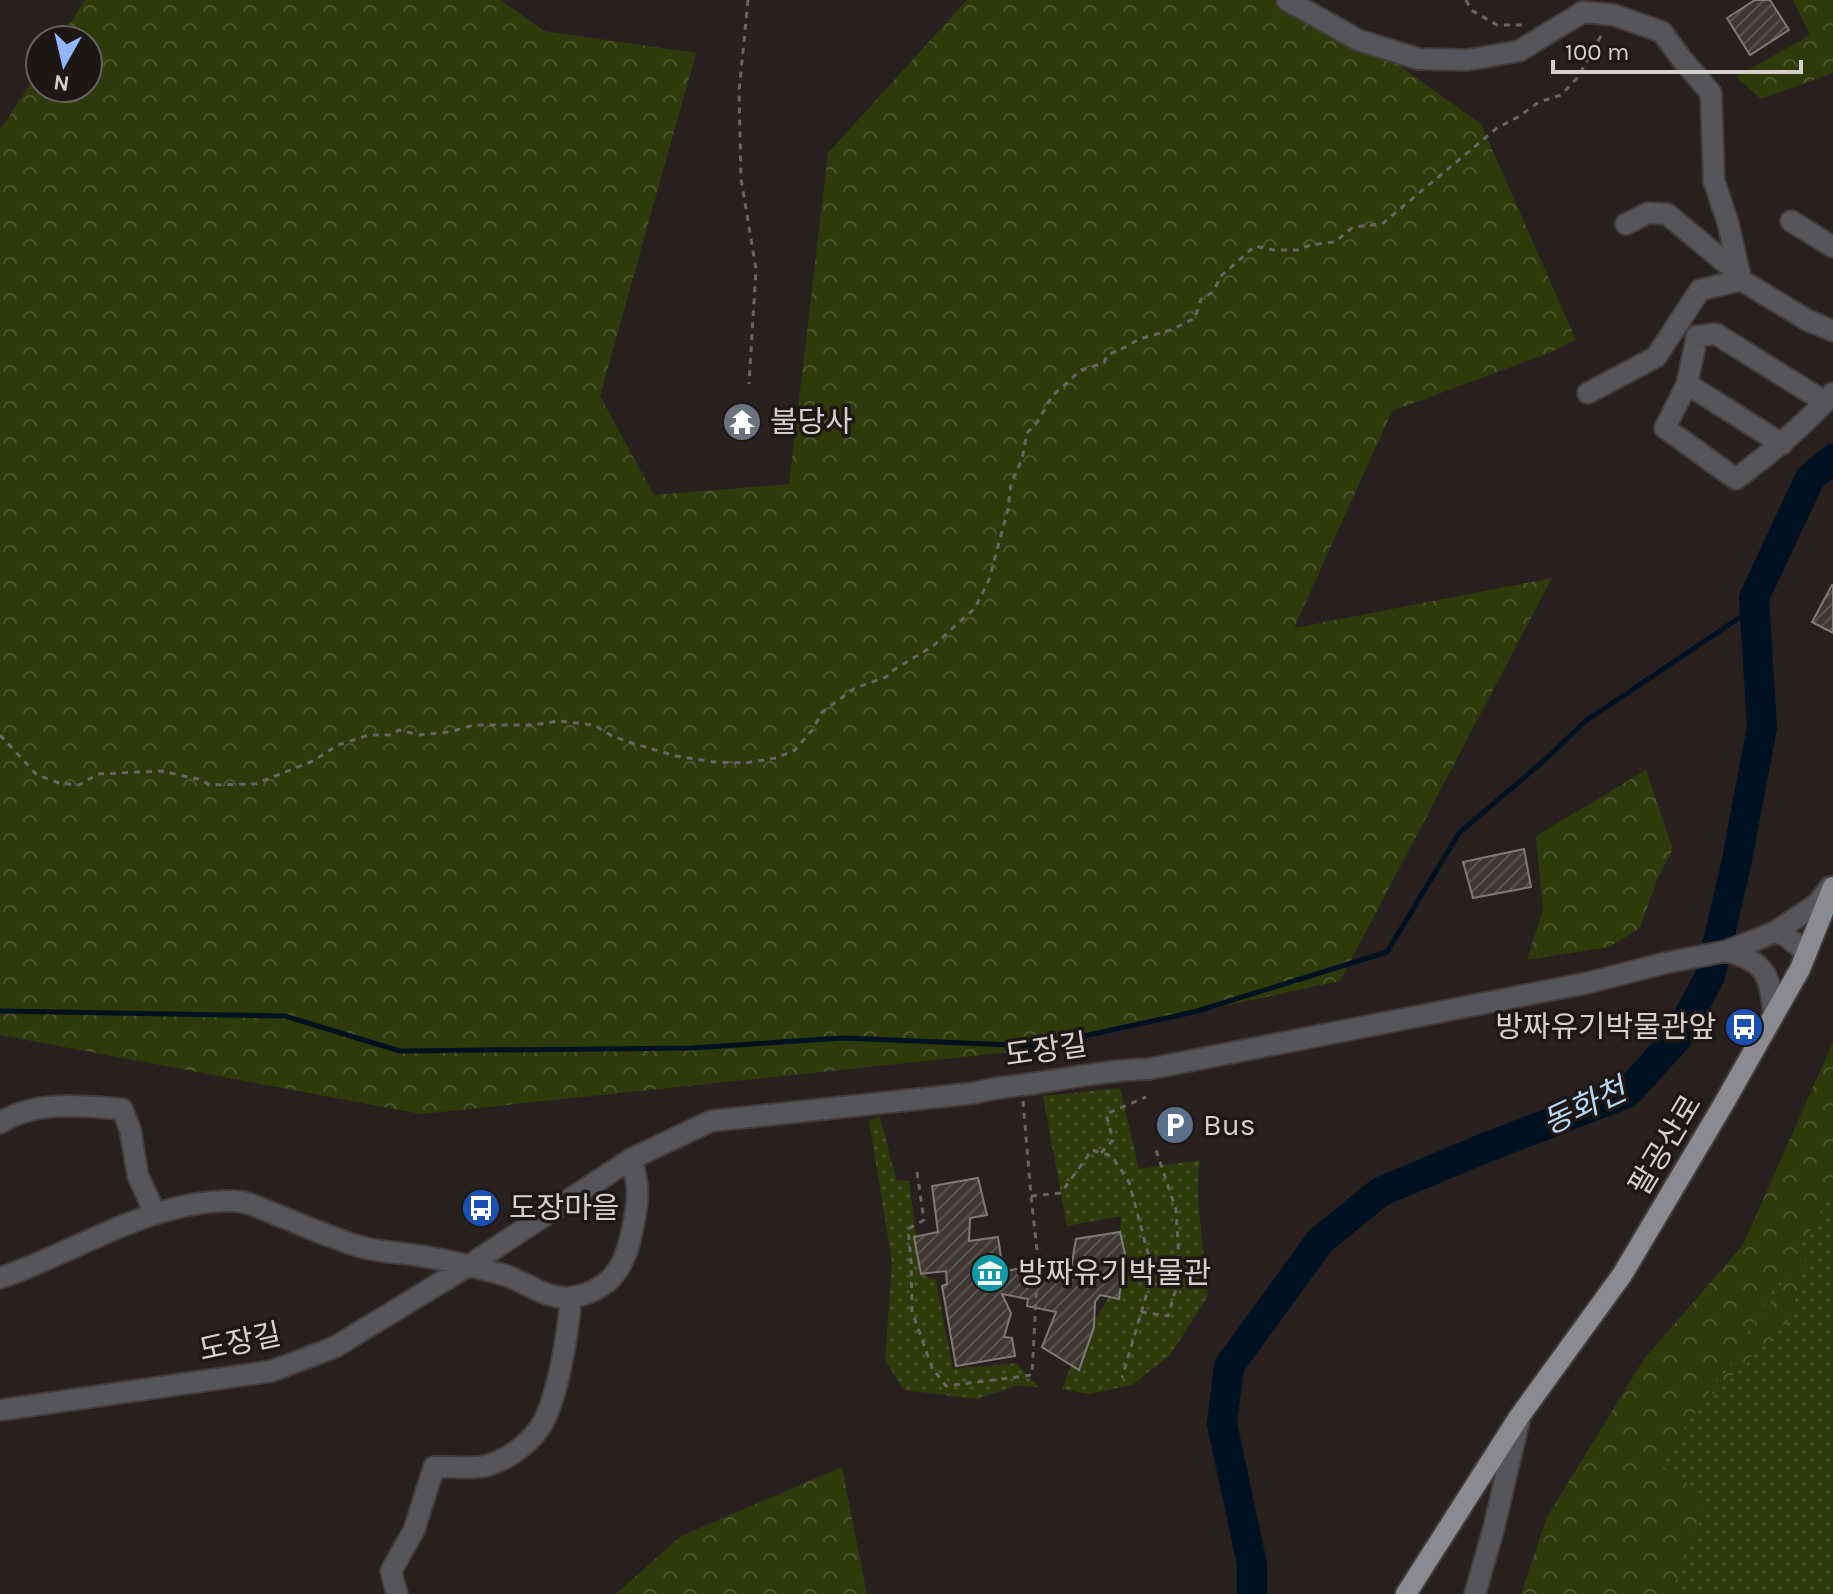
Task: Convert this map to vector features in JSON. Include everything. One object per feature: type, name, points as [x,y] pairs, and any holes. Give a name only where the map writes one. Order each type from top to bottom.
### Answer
[{"type":"main road","name":"팔공산로","points":[[1406,1594],[1519,1417],[1622,1275],[1774,1015],[1807,953],[1833,885]]},
{"type":"street","points":[[1287,0],[1358,40],[1419,59],[1467,60],[1519,51],[1583,12],[1667,24],[1680,57],[1711,93],[1714,181],[1728,223],[1740,277]]},
{"type":"street","points":[[1626,224],[1648,213],[1667,214],[1740,277],[1807,320],[1833,331]]},
{"type":"street","points":[[1791,221],[1833,247]]},
{"type":"street","points":[[1588,393],[1656,357],[1700,290],[1740,277]]},
{"type":"street","points":[[1716,334],[1829,398],[1782,444],[1736,479],[1665,428],[1687,384],[1697,336],[1716,334]]},
{"type":"street","points":[[1687,384],[1782,444]]},
{"type":"street","name":"도장길","points":[[0,1410],[272,1371],[335,1347],[468,1266],[631,1159],[711,1121],[975,1093],[997,1087],[1117,1070],[1149,1069],[1571,986],[1727,951],[1768,935],[1817,904],[1833,885]]},
{"type":"street","points":[[1768,935],[1786,936],[1807,953]]},
{"type":"street","points":[[1727,951],[1756,961],[1765,972],[1774,1015]]},
{"type":"street","points":[[0,1123],[13,1114],[60,1105],[122,1109],[130,1129],[138,1176],[155,1213]]},
{"type":"street","points":[[0,1278],[155,1213],[214,1201],[241,1201],[359,1247],[419,1255],[468,1266],[508,1276],[546,1295],[571,1298],[614,1277],[627,1254],[637,1208],[638,1180],[631,1159]]},
{"type":"street","points":[[397,1594],[391,1571],[414,1530],[434,1467],[486,1466],[510,1457],[539,1429],[553,1399],[569,1323],[571,1298]]},
{"type":"street","name":"팔공산로","points":[[1475,1594],[1519,1417]]},
{"type":"path","points":[[748,0],[739,92],[741,179],[756,269],[749,384]]},
{"type":"path","points":[[1466,0],[1471,10],[1497,25],[1534,25]]},
{"type":"path","points":[[0,735],[37,775],[59,783],[79,785],[98,774],[162,771],[202,780],[209,785],[255,784],[313,761],[338,745],[369,735],[391,735],[399,730],[419,735],[449,732],[474,725],[533,725],[559,721],[594,725],[612,736],[676,756],[714,762],[745,763],[776,758],[795,750],[813,729],[822,712],[855,688],[886,677],[933,646],[975,608],[989,580],[1008,509],[1011,484],[1022,459],[1027,433],[1052,396],[1081,370],[1104,363],[1107,355],[1195,318],[1201,299],[1213,292],[1221,276],[1255,246],[1298,250],[1335,242],[1353,227],[1382,224],[1497,128],[1539,102],[1561,95],[1578,77],[1614,15]]},
{"type":"path","points":[[917,1172],[924,1220],[908,1229],[912,1311],[932,1368],[946,1386],[1032,1375],[1038,1259],[1022,1085]]},
{"type":"path","points":[[1101,1153],[1113,1140],[1106,1114],[1146,1097]]},
{"type":"path","points":[[1031,1196],[1061,1193],[1092,1150],[1112,1156],[1129,1182],[1153,1272],[1122,1378]]},
{"type":"path","points":[[1141,1312],[1168,1316],[1180,1275],[1176,1210],[1156,1150]]},
{"type":"green space","points":[[85,0],[501,0],[544,31],[696,53],[600,396],[654,495],[789,484],[828,153],[967,0],[1308,0],[1481,124],[1576,340],[1549,353],[1392,411],[1294,628],[1552,578],[1340,981],[1011,1052],[421,1114],[0,1035],[0,130],[24,93],[24,104],[104,104],[104,24],[69,24]]},
{"type":"green space","points":[[1793,0],[1833,0],[1833,73],[1761,99],[1736,77],[1810,35]]},
{"type":"green space","points":[[1646,770],[1673,849],[1657,880],[1640,928],[1609,947],[1527,960],[1543,909],[1536,836]]},
{"type":"green space","points":[[1833,1042],[1833,1594],[1521,1594],[1547,1517],[1644,1359],[1743,1245]]},
{"type":"green space","points":[[1120,1088],[1139,1169],[1200,1160],[1198,1200],[1208,1296],[1170,1355],[1132,1385],[1089,1394],[1062,1389],[1079,1346],[1113,1290],[1119,1257],[1121,1216],[1067,1226],[1043,1096]]},
{"type":"green space","points":[[880,1116],[896,1180],[909,1181],[921,1274],[936,1280],[953,1369],[1016,1363],[1039,1387],[1015,1386],[977,1399],[904,1390],[885,1360],[892,1263],[869,1120]]},
{"type":"green space","points":[[1833,1191],[1833,1594],[1671,1594],[1701,1511],[1703,1495],[1660,1465],[1736,1352]],"holes":[[[1807,1250],[1800,1287],[1787,1322],[1707,1400],[1799,1256]]]},
{"type":"green space","points":[[842,1467],[867,1594],[616,1594],[681,1536]]},
{"type":"building","points":[[1755,0],[1770,0],[1789,30],[1750,55],[1727,18]]},
{"type":"building","points":[[1833,585],[1833,633],[1812,622]]},
{"type":"building","points":[[1524,849],[1531,887],[1473,898],[1463,862]]},
{"type":"building","name":"방짜유기박물관","points":[[978,1178],[987,1215],[970,1218],[969,1241],[998,1237],[1003,1272],[1033,1265],[1032,1275],[1069,1279],[1076,1239],[1120,1232],[1125,1254],[1119,1299],[1100,1295],[1095,1302],[1094,1327],[1079,1370],[1042,1347],[1056,1312],[1027,1306],[1028,1299],[1002,1294],[1011,1313],[1004,1337],[1012,1338],[1015,1356],[956,1366],[942,1286],[947,1284],[946,1271],[921,1274],[914,1237],[938,1232],[932,1186]]},
{"type":"waterway","name":"동화천","points":[[1252,1594],[1252,1564],[1222,1424],[1229,1366],[1320,1241],[1380,1192],[1627,1093],[1677,1038],[1710,976],[1736,865],[1762,727],[1754,598],[1810,478],[1833,459]]},
{"type":"waterway","points":[[0,1011],[285,1016],[400,1051],[692,1048],[843,1038],[1038,1046],[1194,1012],[1387,952],[1459,833],[1587,720],[1754,608]]},
{"type":"place","name":"불당사","points":[[742,422]]},
{"type":"place","name":"방짜유기박물관앞","points":[[1744,1027]]},
{"type":"place","name":"Bus","points":[[1175,1125]]},
{"type":"place","name":"도장마을","points":[[481,1208]]},
{"type":"place","name":"방짜유기박물관","points":[[990,1273]]}]
